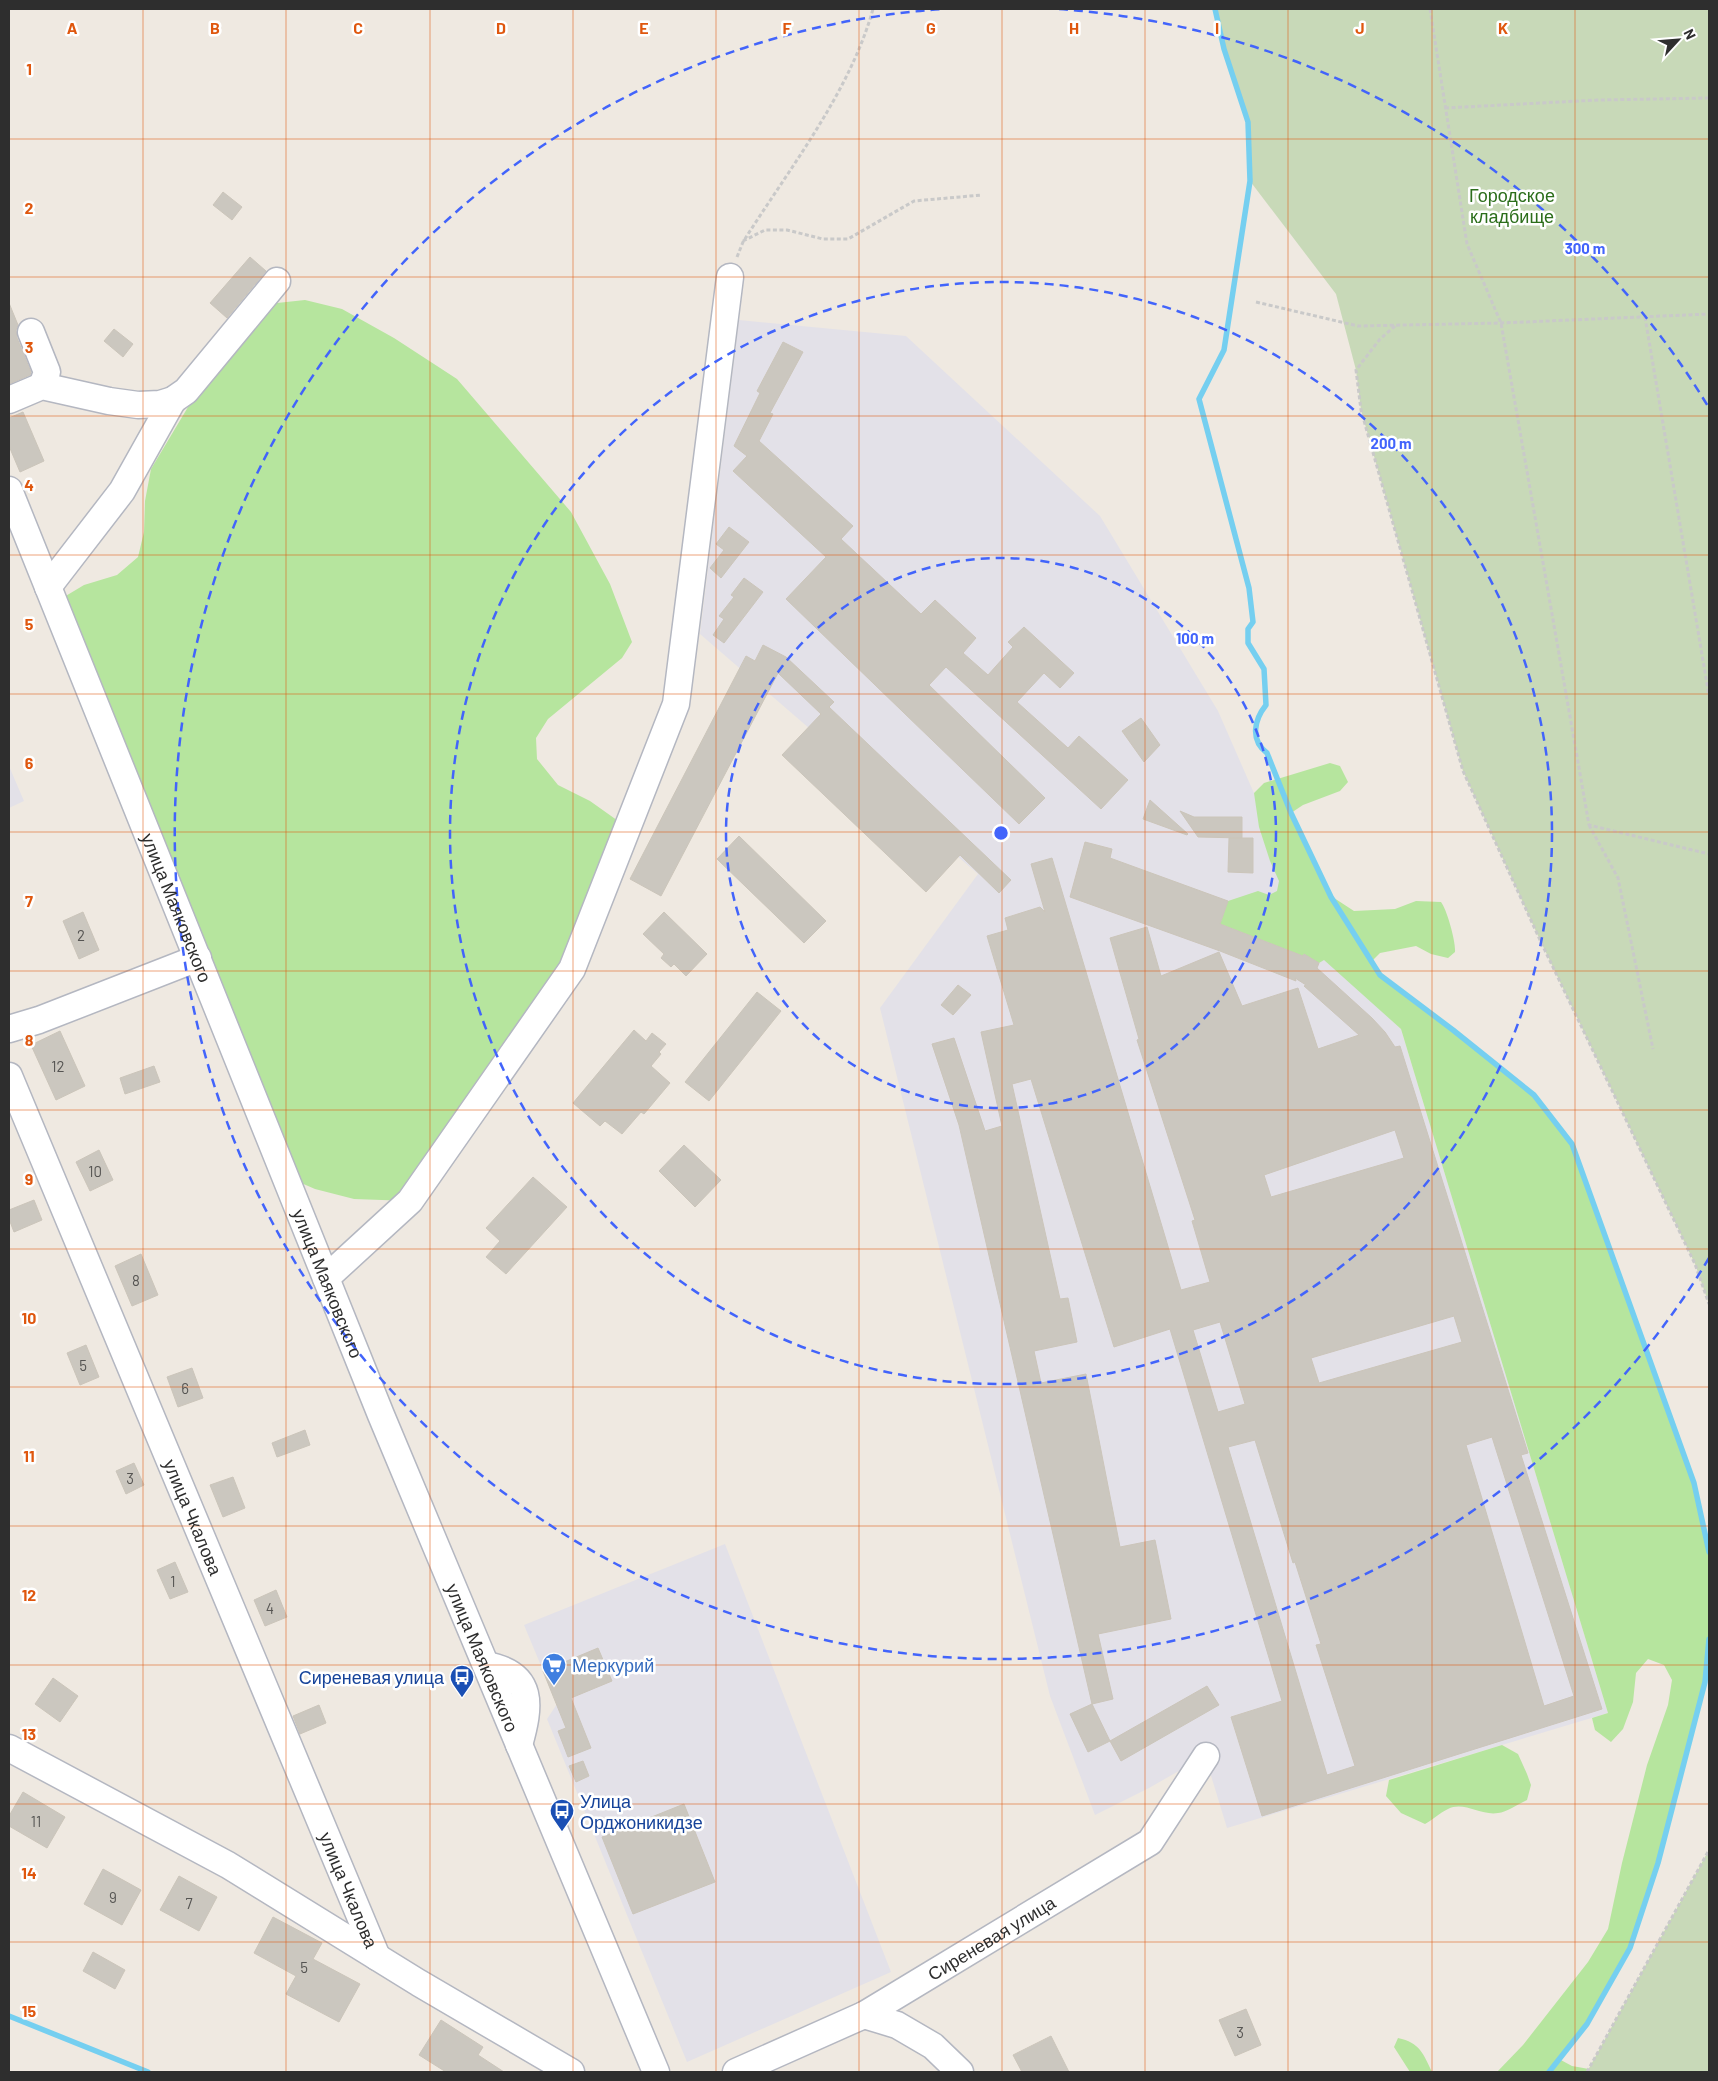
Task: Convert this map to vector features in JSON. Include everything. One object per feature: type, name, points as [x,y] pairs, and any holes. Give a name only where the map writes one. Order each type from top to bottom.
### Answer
[{"type":"street","points":[[326,1278],[410,1201],[572,969],[676,704],[730,277]]},
{"type":"street","points":[[9,400],[42,386],[110,401],[138,405],[160,404],[173,400],[186,391],[277,281]]},
{"type":"street","points":[[30,332],[47,372],[42,386]]},
{"type":"street","points":[[48,587],[122,491],[173,400]]},
{"type":"street","name":"улица Маяковского","points":[[9,490],[381,1415],[656,2072]]},
{"type":"street","points":[[9,1029],[39,1020],[198,958]]},
{"type":"street","name":"улица Чкалова","points":[[9,1076],[377,1957]]},
{"type":"street","points":[[9,1748],[228,1865],[377,1957],[571,2072]]},
{"type":"street","name":"Сиреневая улица","points":[[736,2072],[864,2015],[1150,1842],[1206,1756]]},
{"type":"street","points":[[864,2015],[897,2025],[933,2046],[960,2072]]},
{"type":"path","points":[[730,277],[743,242],[834,102],[868,26],[873,9]]},
{"type":"path","points":[[1430,9],[1467,244],[1501,323],[1588,825],[1618,878],[1653,1049]]},
{"type":"path","points":[[1446,108],[1598,100],[1709,98]]},
{"type":"path","points":[[743,242],[765,230],[786,230],[823,239],[848,239],[914,201],[982,195]]},
{"type":"path","points":[[1256,302],[1358,326],[1501,323],[1709,314]]},
{"type":"path","points":[[1645,317],[1709,696]]},
{"type":"path","points":[[1395,326],[1380,339],[1356,370],[1361,410],[1463,771],[1540,940],[1695,1264],[1709,1304]]},
{"type":"path","points":[[1588,825],[1709,854]]},
{"type":"path","points":[[1587,2072],[1709,1850]]},
{"type":"shaded area","points":[[739,320],[906,336],[1100,516],[1218,711],[1321,946],[1401,1029],[1608,1713],[1227,1828],[1205,1756],[1149,1788],[1095,1815],[1050,1696],[880,1008],[978,874],[700,634]]},
{"type":"shaded area","points":[[9,766],[24,801],[9,808]]},
{"type":"shaded area","points":[[725,1544],[891,1972],[687,2062],[547,1719],[557,1704],[524,1625]]},
{"type":"green space","name":"Городское кладбище","points":[[1215,9],[1709,9],[1709,1304],[1695,1264],[1540,940],[1463,771],[1361,410],[1356,370],[1336,294],[1250,181],[1248,122],[1224,49]]},
{"type":"green space","points":[[305,300],[342,309],[394,338],[457,379],[571,512],[610,584],[632,642],[622,658],[548,719],[536,738],[537,759],[558,785],[590,801],[628,828],[572,969],[410,1201],[354,1199],[315,1189],[285,1176],[54,603],[84,585],[117,575],[138,557],[144,532],[145,501],[151,469],[197,392],[277,303]]},
{"type":"green space","points":[[1330,763],[1340,766],[1348,782],[1340,791],[1303,805],[1291,813],[1331,896],[1354,911],[1395,909],[1416,901],[1441,902],[1453,934],[1455,947],[1455,952],[1448,958],[1431,954],[1416,946],[1380,953],[1372,961],[1380,975],[1534,1095],[1572,1144],[1694,1483],[1709,1552],[1709,1639],[1705,1682],[1658,1863],[1630,1948],[1587,2024],[1559,2059],[1572,2066],[1589,2069],[1709,1850],[1709,2072],[1497,2072],[1523,2045],[1588,1962],[1608,1929],[1622,1863],[1647,1765],[1668,1705],[1672,1680],[1664,1665],[1648,1659],[1636,1673],[1633,1702],[1623,1729],[1611,1742],[1595,1730],[1592,1718],[1608,1713],[1401,1029],[1324,960],[1319,963],[1304,954],[1303,956],[1220,924],[1228,901],[1258,891],[1269,895],[1277,891],[1279,881],[1259,827],[1254,793],[1264,783]]},
{"type":"green space","points":[[1502,1745],[1518,1754],[1531,1785],[1527,1800],[1509,1810],[1485,1813],[1454,1807],[1425,1824],[1401,1813],[1386,1796],[1389,1780]]},
{"type":"green space","points":[[1709,1850],[1709,2072],[1587,2072],[1700,1867]]},
{"type":"green space","points":[[1398,2038],[1411,2043],[1420,2050],[1432,2072],[1410,2072],[1394,2047]]},
{"type":"building","points":[[223,192],[242,207],[232,220],[213,205]]},
{"type":"building","points":[[250,257],[266,271],[227,318],[210,303]]},
{"type":"building","points":[[9,303],[18,325],[16,330],[17,338],[31,372],[30,375],[9,384]]},
{"type":"building","points":[[114,329],[133,344],[123,357],[104,341]]},
{"type":"building","points":[[783,342],[803,352],[770,413],[773,414],[759,441],[853,526],[841,539],[921,614],[935,600],[976,638],[963,653],[988,675],[1013,647],[1008,642],[1024,627],[1074,673],[1060,688],[1044,673],[1017,702],[1068,748],[1079,736],[1128,780],[1101,809],[946,667],[929,685],[1045,798],[1019,824],[786,599],[826,557],[733,471],[747,456],[734,446],[760,393],[757,391]]},
{"type":"building","points":[[23,412],[44,461],[20,472],[9,446],[9,418]]},
{"type":"building","points":[[729,527],[749,542],[721,578],[710,568],[724,550],[716,544]]},
{"type":"building","points":[[744,578],[763,592],[724,643],[713,635],[724,619],[719,616],[734,597],[731,595]]},
{"type":"building","points":[[763,645],[786,657],[834,702],[829,707],[1011,880],[999,893],[960,855],[926,892],[782,755],[821,714],[778,673],[661,896],[630,879],[746,656],[755,661]]},
{"type":"building","points":[[1141,718],[1160,745],[1144,762],[1122,731]]},
{"type":"building","points":[[1150,800],[1188,834],[1143,819]]},
{"type":"building","points":[[1180,811],[1194,817],[1242,817],[1242,838],[1198,837]]},
{"type":"building","points":[[739,836],[826,921],[804,943],[717,859]]},
{"type":"building","points":[[1229,838],[1253,838],[1253,873],[1228,872]]},
{"type":"building","points":[[1085,842],[1112,849],[1110,858],[1228,901],[1220,924],[1303,956],[1304,954],[1319,963],[1317,968],[1372,1018],[1395,1047],[1400,1046],[1528,1453],[1521,1455],[1602,1709],[1262,1816],[1231,1717],[1282,1701],[1170,1329],[1114,1347],[1031,1079],[1012,1084],[1060,1299],[1068,1298],[1077,1342],[1034,1351],[1041,1383],[1086,1374],[1120,1547],[1155,1540],[1171,1619],[1098,1634],[1113,1699],[1092,1704],[959,1125],[932,1044],[954,1038],[985,1131],[1002,1126],[981,1032],[1014,1025],[987,936],[1008,930],[1005,918],[1040,907],[1045,912],[1031,864],[1052,858],[1181,1290],[1210,1282],[1192,1221],[1195,1220],[1137,1040],[1139,1039],[1110,938],[1147,927],[1161,976],[1219,952],[1242,1006],[1298,988],[1318,1049],[1359,1035],[1304,986],[1306,985],[1295,978],[1296,981],[1220,951],[1070,897]],"holes":[[[1395,1130],[1404,1158],[1271,1197],[1264,1175]],[[1454,1316],[1462,1342],[1319,1383],[1311,1358]],[[1220,1322],[1245,1404],[1218,1412],[1193,1330]],[[1492,1437],[1574,1696],[1544,1706],[1466,1445]],[[1255,1440],[1293,1563],[1295,1562],[1321,1644],[1316,1645],[1355,1766],[1327,1775],[1228,1447]]]},
{"type":"building","points":[[83,912],[99,950],[79,959],[63,921]]},
{"type":"building","points":[[664,912],[707,954],[686,976],[674,964],[671,967],[661,958],[664,954],[643,934]]},
{"type":"building","points":[[958,985],[971,995],[953,1015],[941,1005]]},
{"type":"building","points":[[757,992],[781,1011],[709,1101],[685,1082]]},
{"type":"building","points":[[634,1030],[646,1041],[652,1033],[666,1044],[659,1052],[661,1054],[651,1066],[670,1083],[644,1114],[641,1112],[622,1134],[605,1121],[600,1126],[573,1103]]},
{"type":"building","points":[[60,1031],[85,1086],[56,1100],[31,1045]]},
{"type":"building","points":[[154,1066],[160,1082],[125,1094],[120,1078]]},
{"type":"building","points":[[684,1145],[721,1180],[695,1207],[659,1171]]},
{"type":"building","points":[[99,1150],[113,1180],[90,1191],[76,1162]]},
{"type":"building","points":[[533,1177],[567,1207],[506,1274],[486,1257],[500,1241],[486,1228]]},
{"type":"building","points":[[34,1200],[42,1220],[14,1232],[9,1219],[9,1210]]},
{"type":"building","points":[[141,1254],[158,1295],[132,1306],[115,1266]]},
{"type":"building","points":[[86,1345],[99,1377],[80,1385],[67,1353]]},
{"type":"building","points":[[192,1368],[203,1398],[178,1407],[167,1377]]},
{"type":"building","points":[[305,1430],[310,1445],[277,1457],[272,1443]]},
{"type":"building","points":[[134,1463],[144,1485],[126,1494],[116,1471]]},
{"type":"building","points":[[233,1477],[245,1508],[223,1517],[210,1485]]},
{"type":"building","points":[[175,1562],[188,1592],[170,1599],[157,1570]]},
{"type":"building","points":[[276,1590],[287,1617],[265,1626],[254,1600]]},
{"type":"building","points":[[598,1648],[612,1681],[571,1698],[591,1748],[568,1757],[558,1731],[566,1728],[543,1671]]},
{"type":"building","points":[[53,1678],[78,1696],[60,1722],[35,1704]]},
{"type":"building","points":[[1207,1686],[1219,1705],[1121,1761],[1110,1741]]},
{"type":"building","points":[[1092,1704],[1110,1741],[1088,1752],[1070,1714]]},
{"type":"building","points":[[319,1705],[326,1723],[300,1734],[293,1716]]},
{"type":"building","points":[[583,1761],[589,1776],[576,1782],[569,1766]]},
{"type":"building","points":[[23,1792],[65,1817],[47,1848],[9,1826],[9,1816]]},
{"type":"building","points":[[684,1804],[715,1882],[633,1914],[602,1837]]},
{"type":"building","points":[[103,1869],[141,1890],[122,1925],[84,1904]]},
{"type":"building","points":[[179,1876],[217,1897],[199,1931],[160,1910]]},
{"type":"building","points":[[273,1917],[322,1943],[313,1959],[360,1984],[339,2022],[286,1994],[296,1976],[254,1953]]},
{"type":"building","points":[[93,1952],[125,1970],[115,1989],[83,1971]]},
{"type":"building","points":[[1246,2009],[1261,2045],[1235,2056],[1219,2020]]},
{"type":"building","points":[[441,2020],[483,2047],[478,2055],[504,2072],[446,2072],[419,2055]]},
{"type":"building","points":[[1051,2036],[1069,2072],[1022,2072],[1013,2055]]},
{"type":"waterway","points":[[1215,9],[1224,49],[1248,122],[1250,181],[1224,350],[1199,399],[1249,588],[1253,622],[1248,629],[1248,643],[1264,669],[1266,705],[1257,723],[1256,736],[1258,742],[1267,753],[1291,813],[1331,897],[1380,975],[1534,1095],[1572,1144],[1694,1483],[1709,1552]]},
{"type":"waterway","points":[[1549,2072],[1587,2024],[1630,1948],[1658,1863],[1705,1682],[1709,1639]]},
{"type":"waterway","points":[[9,2016],[148,2072]]},
{"type":"place","name":"Меркурий","points":[[554,1686]]},
{"type":"place","name":"Сиреневая улица","points":[[462,1698]]},
{"type":"place","name":"Улица Орджоникидзе","points":[[562,1832]]}]
